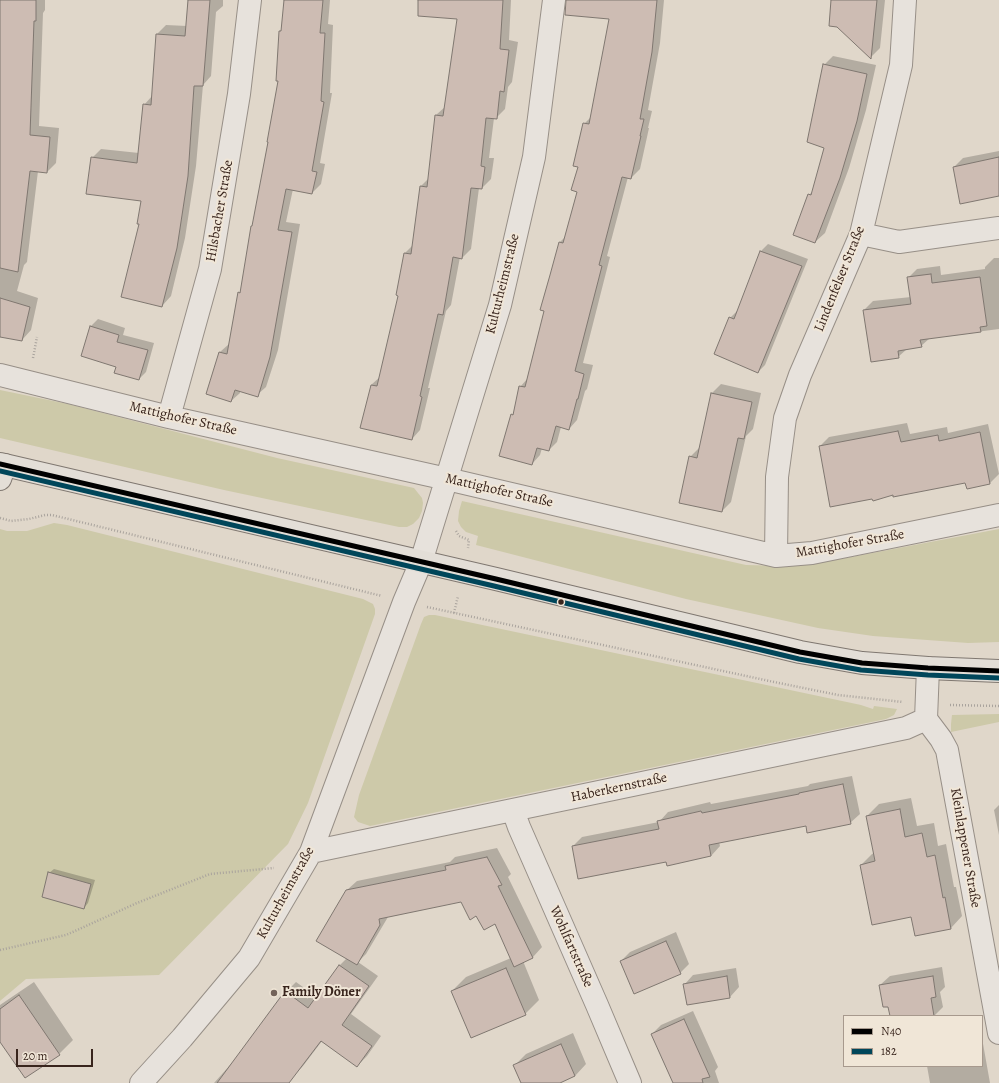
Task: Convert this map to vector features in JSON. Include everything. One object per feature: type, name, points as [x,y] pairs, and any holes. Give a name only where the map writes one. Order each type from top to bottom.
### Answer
[{"type":"main road","points":[[2,469],[421,562],[800,652],[862,662],[928,668],[999,670]]},
{"type":"street","name":"Hilsbacher Straße","points":[[168,417],[210,269],[239,94],[250,0]]},
{"type":"street","name":"Kulturheimstraße","points":[[141,1083],[182,1038],[249,958],[306,860],[404,602],[421,562],[500,305],[534,157],[554,0]]},
{"type":"street","name":"Lindenfelser Straße","points":[[776,556],[777,477],[786,418],[800,375],[861,234],[902,65],[905,0]]},
{"type":"street","points":[[861,234],[899,242],[999,228]]},
{"type":"street","name":"Mattighofer Straße","points":[[0,375],[168,417],[447,479],[776,556],[812,553],[999,515]]},
{"type":"street","points":[[926,712],[928,668]]},
{"type":"street","name":"Haberkernstraße","points":[[306,860],[513,810],[906,728],[926,712]]},
{"type":"street","name":"Kleinlappener Straße","points":[[926,712],[947,750],[999,1033]]},
{"type":"street","name":"Wohlfartstraße","points":[[513,810],[630,1083]]},
{"type":"path","points":[[0,518],[11,521],[52,515],[404,602],[795,687],[926,712],[999,706]]},
{"type":"path","points":[[0,950],[66,935],[137,903],[210,874],[280,867],[306,860]]},
{"type":"shaded area","points":[[0,390],[68,404],[277,458],[414,488],[422,498],[422,511],[419,518],[413,524],[407,527],[399,527],[224,490],[0,438]]},
{"type":"shaded area","points":[[462,501],[746,565],[785,566],[814,564],[999,529],[999,642],[968,643],[873,636],[818,628],[686,599],[476,545],[478,536],[466,532],[458,521]]},
{"type":"shaded area","points":[[54,523],[363,599],[373,604],[375,614],[308,803],[288,844],[159,975],[26,979],[0,1001],[0,529],[7,531],[27,531]]},
{"type":"shaded area","points":[[435,615],[861,705],[873,709],[874,706],[897,709],[894,715],[886,719],[370,826],[358,822],[354,817],[359,795],[421,624],[424,617]]},
{"type":"shaded area","points":[[999,714],[999,722],[951,732],[952,715]]},
{"type":"building","points":[[0,0],[36,0],[30,135],[50,137],[47,173],[30,171],[18,272],[0,268]]},
{"type":"building","points":[[188,0],[210,0],[203,86],[194,86],[188,176],[177,248],[162,307],[121,297],[139,224],[137,224],[141,201],[86,194],[91,157],[137,163],[143,104],[151,105],[156,34],[185,36]]},
{"type":"building","points":[[284,0],[323,0],[320,33],[325,33],[321,101],[324,102],[312,171],[317,172],[312,194],[286,189],[278,230],[292,232],[270,357],[258,397],[235,390],[231,402],[206,394],[219,352],[227,354],[238,292],[240,293],[278,81],[276,81],[279,31],[281,31]]},
{"type":"building","points":[[418,0],[503,0],[500,49],[509,50],[504,92],[500,91],[497,119],[486,118],[481,166],[485,167],[482,189],[471,188],[462,259],[453,257],[443,315],[438,314],[412,440],[360,428],[371,385],[377,386],[398,296],[396,295],[404,253],[411,254],[420,186],[427,187],[435,115],[443,116],[457,19],[418,16]]},
{"type":"building","points":[[566,0],[657,0],[652,52],[640,119],[644,119],[641,136],[631,179],[622,177],[599,265],[602,266],[575,371],[584,374],[578,399],[569,430],[556,426],[549,451],[537,448],[532,465],[499,456],[511,414],[513,415],[519,386],[525,387],[544,311],[540,310],[559,242],[563,243],[577,192],[571,190],[578,167],[573,166],[583,123],[589,124],[609,19],[565,15]]},
{"type":"building","points":[[831,0],[877,0],[871,59],[837,27],[829,26]]},
{"type":"building","points":[[823,64],[867,74],[857,121],[840,178],[815,243],[793,235],[808,194],[811,195],[824,148],[807,142]]},
{"type":"building","points":[[999,157],[999,196],[960,204],[953,167]]},
{"type":"building","points":[[760,251],[802,266],[758,373],[714,354],[729,317],[734,319]]},
{"type":"building","points":[[931,274],[932,283],[980,277],[987,326],[980,327],[981,332],[920,340],[922,347],[898,351],[899,358],[871,362],[863,310],[911,304],[907,277]]},
{"type":"building","points":[[0,298],[30,307],[22,341],[0,337]]},
{"type":"building","points":[[90,326],[119,335],[117,342],[148,350],[139,380],[114,373],[116,367],[81,356]]},
{"type":"building","points":[[711,393],[752,402],[744,439],[738,438],[722,512],[679,503],[689,456],[697,458]]},
{"type":"building","points":[[898,431],[901,442],[938,435],[939,441],[980,432],[990,484],[967,489],[965,483],[893,497],[893,495],[873,501],[872,499],[830,507],[819,446]]},
{"type":"building","points":[[843,784],[851,824],[807,833],[806,826],[709,845],[711,856],[667,866],[666,862],[578,879],[572,846],[659,829],[657,821],[701,811],[702,813],[799,794]]},
{"type":"building","points":[[900,809],[905,837],[922,833],[927,857],[935,855],[943,898],[945,897],[951,929],[915,936],[911,917],[872,925],[860,865],[875,861],[866,816]]},
{"type":"building","points":[[487,857],[502,885],[498,886],[533,958],[514,967],[495,924],[484,930],[476,916],[470,920],[461,902],[379,919],[380,925],[357,965],[316,941],[346,890],[446,870],[445,866]]},
{"type":"building","points":[[48,872],[91,884],[84,909],[42,897]]},
{"type":"building","points":[[666,941],[681,974],[634,994],[620,961]]},
{"type":"building","points":[[339,965],[369,986],[342,1025],[372,1046],[357,1067],[321,1041],[289,1083],[217,1083],[285,991],[308,1008]]},
{"type":"building","points":[[506,968],[526,1015],[471,1038],[451,991]]},
{"type":"building","points":[[727,976],[730,998],[687,1005],[683,984]]},
{"type":"building","points":[[933,976],[936,997],[931,998],[934,1015],[890,1015],[888,1007],[883,1007],[879,985]]},
{"type":"building","points":[[19,995],[60,1055],[25,1078],[0,1042],[0,1009]]},
{"type":"building","points":[[684,1019],[710,1077],[702,1079],[703,1083],[673,1083],[651,1034]]},
{"type":"building","points":[[561,1044],[575,1076],[560,1083],[521,1083],[513,1065]]},
{"type":"transit line","name":"N40","points":[[0,464],[496,579],[800,652],[862,663],[999,671]]},
{"type":"transit line","name":"182","points":[[0,471],[494,586],[799,659],[861,670],[999,678]]},
{"type":"place","name":"Family Döner","points":[[274,993]]}]
